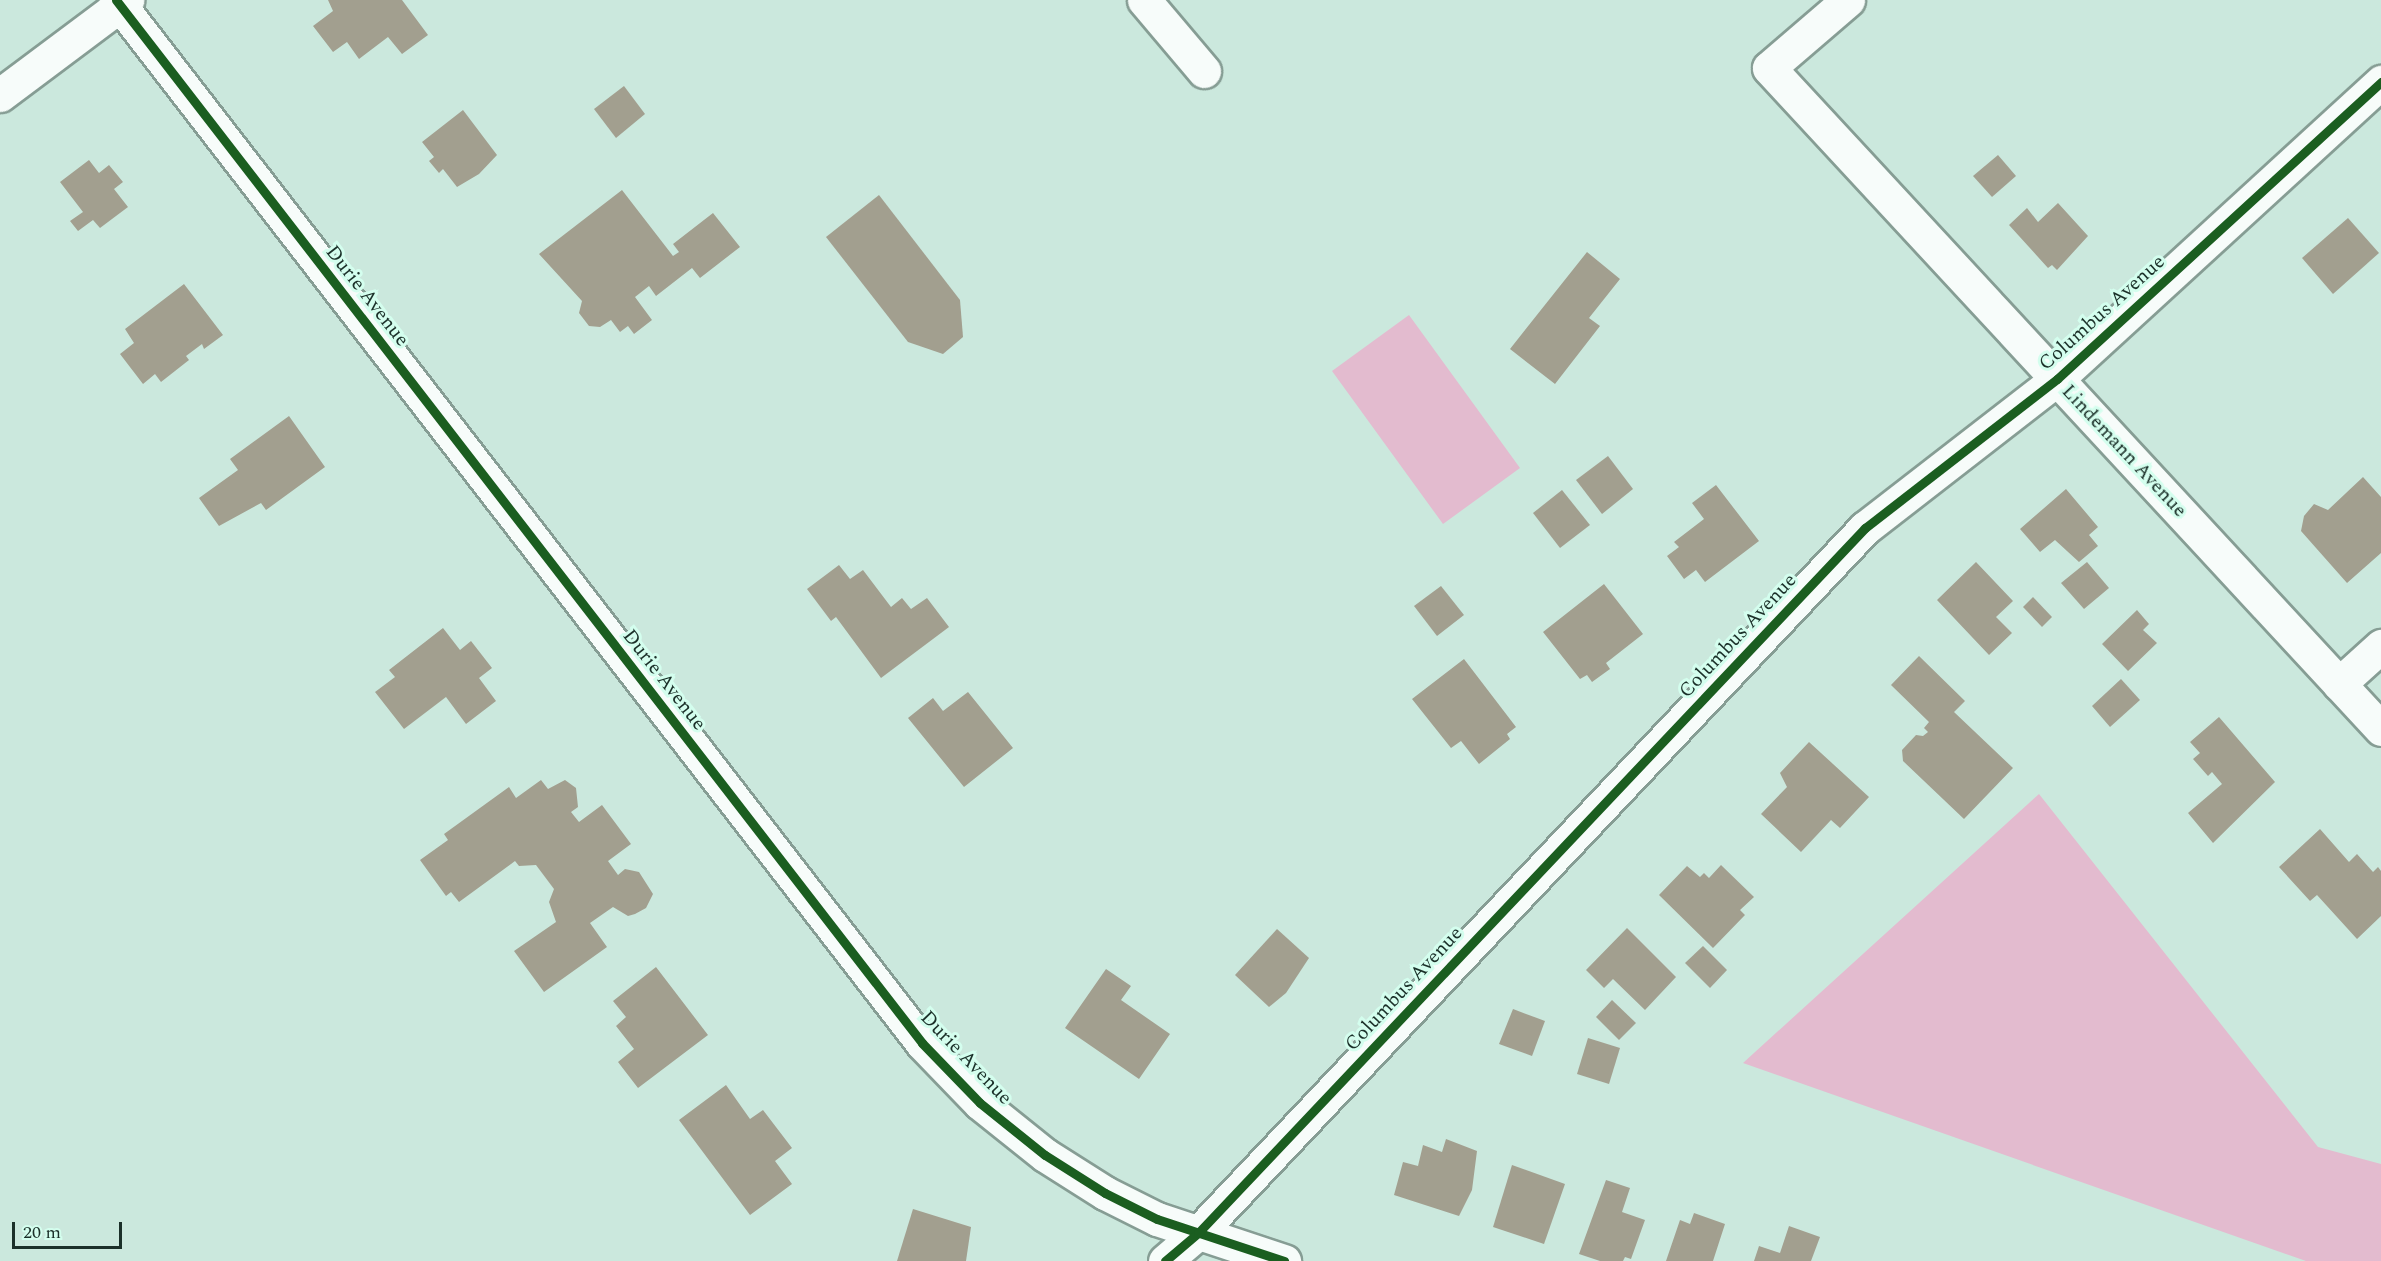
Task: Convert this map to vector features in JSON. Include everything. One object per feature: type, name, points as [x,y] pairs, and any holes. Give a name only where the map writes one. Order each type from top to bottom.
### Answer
[{"type":"street","points":[[1144,0],[1204,71]]},
{"type":"street","name":"Lindemann Avenue","points":[[1848,0],[1769,68],[2381,729]]},
{"type":"street","points":[[0,95],[121,2]]},
{"type":"street","name":"Durie Avenue","points":[[121,2],[922,1043],[980,1103],[1045,1155],[1116,1198],[1157,1219],[1284,1261]]},
{"type":"street","name":"Columbus Avenue","points":[[1165,1261],[1198,1233],[1865,528],[2057,379],[2381,82]]},
{"type":"street","points":[[2339,684],[2381,646]]},
{"type":"shaded area","points":[[1409,315],[1520,468],[1443,524],[1332,371]]},
{"type":"shaded area","points":[[2039,794],[2318,1147],[2381,1164],[2381,1261],[2306,1261],[1743,1063]]},
{"type":"building","points":[[328,0],[402,0],[428,35],[402,54],[388,37],[359,59],[347,42],[333,52],[313,26],[333,11]]},
{"type":"building","points":[[624,86],[645,114],[616,138],[594,109]]},
{"type":"building","points":[[463,110],[497,155],[479,174],[457,187],[443,169],[439,173],[429,161],[434,157],[422,142]]},
{"type":"building","points":[[1998,155],[2016,176],[1992,197],[1973,176]]},
{"type":"building","points":[[89,160],[99,173],[109,165],[123,182],[114,189],[128,207],[100,228],[93,220],[78,231],[70,221],[83,212],[60,182]]},
{"type":"building","points":[[622,190],[673,256],[679,252],[673,244],[713,213],[740,247],[700,278],[692,268],[656,296],[649,286],[635,297],[652,320],[634,334],[628,326],[620,332],[611,320],[600,327],[589,326],[579,313],[582,301],[539,254]]},
{"type":"building","points":[[879,195],[960,300],[963,337],[943,354],[908,342],[826,237]]},
{"type":"building","points":[[2058,203],[2088,236],[2057,270],[2052,265],[2048,268],[2009,225],[2027,208],[2038,222]]},
{"type":"building","points":[[2348,218],[2379,253],[2333,294],[2302,258]]},
{"type":"building","points":[[1587,252],[1620,279],[1589,318],[1600,326],[1555,384],[1510,349]]},
{"type":"building","points":[[184,284],[223,335],[204,349],[202,344],[186,356],[189,360],[161,382],[155,374],[143,384],[120,354],[134,343],[125,329]]},
{"type":"building","points":[[289,416],[325,467],[266,510],[261,503],[219,526],[199,498],[238,470],[230,459]]},
{"type":"building","points":[[1608,456],[1633,489],[1602,514],[1576,480]]},
{"type":"building","points":[[2363,477],[2381,497],[2381,553],[2347,583],[2301,531],[2304,516],[2314,504],[2328,510]]},
{"type":"building","points":[[1716,485],[1759,541],[1705,582],[1696,570],[1684,579],[1667,556],[1679,547],[1674,542],[1704,519],[1692,503]]},
{"type":"building","points":[[2066,489],[2098,527],[2089,535],[2098,546],[2079,562],[2055,540],[2040,552],[2020,529]]},
{"type":"building","points":[[1562,490],[1590,525],[1560,548],[1533,513]]},
{"type":"building","points":[[1976,562],[2013,601],[1996,617],[2012,633],[1989,655],[1937,600]]},
{"type":"building","points":[[2087,562],[2109,588],[2084,609],[2061,583]]},
{"type":"building","points":[[839,565],[850,579],[863,570],[891,607],[902,598],[911,609],[927,598],[949,627],[881,678],[836,617],[831,621],[807,589]]},
{"type":"building","points":[[1604,584],[1643,634],[1606,663],[1610,669],[1592,682],[1587,675],[1580,679],[1543,632]]},
{"type":"building","points":[[1441,586],[1464,615],[1437,636],[1414,606]]},
{"type":"building","points":[[2033,597],[2052,617],[2042,627],[2023,607]]},
{"type":"building","points":[[2137,610],[2149,624],[2143,630],[2157,643],[2128,671],[2102,644]]},
{"type":"building","points":[[443,628],[460,650],[471,641],[492,668],[479,678],[496,701],[466,724],[446,697],[404,729],[375,692],[395,677],[389,670]]},
{"type":"building","points":[[1919,656],[1965,701],[1954,712],[2013,768],[1964,819],[1903,761],[1902,750],[1916,735],[1923,736],[1928,732],[1924,728],[1929,722],[1891,685]]},
{"type":"building","points":[[1464,659],[1516,727],[1507,734],[1510,739],[1479,764],[1461,741],[1451,748],[1412,699]]},
{"type":"building","points":[[2121,679],[2140,700],[2110,727],[2092,706]]},
{"type":"building","points":[[968,692],[1013,748],[964,787],[908,718],[933,698],[943,711]]},
{"type":"building","points":[[2219,717],[2275,782],[2213,843],[2188,813],[2222,784],[2212,772],[2208,776],[2193,759],[2200,753],[2190,742]]},
{"type":"building","points":[[1809,742],[1869,797],[1840,828],[1831,820],[1801,852],[1761,814],[1787,787],[1780,773]]},
{"type":"building","points":[[541,780],[548,789],[565,780],[576,788],[578,807],[571,812],[579,822],[602,805],[631,844],[608,861],[618,875],[625,869],[639,872],[653,894],[646,908],[635,914],[628,916],[613,907],[590,923],[607,947],[544,992],[514,951],[556,922],[549,902],[554,889],[536,865],[519,866],[515,861],[459,902],[451,892],[446,896],[420,860],[448,840],[444,834],[509,787],[516,798]]},
{"type":"building","points":[[2320,829],[2349,862],[2357,854],[2373,872],[2378,867],[2381,871],[2381,916],[2357,939],[2317,895],[2310,901],[2279,867]]},
{"type":"building","points":[[1721,865],[1754,897],[1740,910],[1745,915],[1713,948],[1659,895],[1687,866],[1700,877],[1704,873],[1709,878]]},
{"type":"building","points":[[1627,928],[1676,977],[1645,1010],[1613,979],[1604,988],[1586,970]]},
{"type":"building","points":[[1277,929],[1309,958],[1286,993],[1269,1007],[1235,975]]},
{"type":"building","points":[[1703,946],[1727,970],[1710,988],[1685,963]]},
{"type":"building","points":[[656,967],[708,1035],[638,1088],[618,1062],[634,1049],[616,1026],[626,1017],[613,1001]]},
{"type":"building","points":[[1106,969],[1131,986],[1121,1000],[1170,1034],[1139,1079],[1065,1028]]},
{"type":"building","points":[[1612,1000],[1636,1023],[1619,1040],[1596,1017]]},
{"type":"building","points":[[1513,1009],[1545,1021],[1532,1056],[1499,1044]]},
{"type":"building","points":[[1588,1038],[1620,1048],[1609,1084],[1577,1074]]},
{"type":"building","points":[[726,1085],[750,1119],[763,1110],[792,1148],[775,1161],[792,1184],[750,1215],[679,1120]]},
{"type":"building","points":[[1446,1139],[1477,1151],[1472,1190],[1459,1216],[1394,1195],[1403,1162],[1418,1166],[1423,1145],[1442,1152]]},
{"type":"building","points":[[1512,1165],[1565,1184],[1544,1244],[1493,1227]]},
{"type":"building","points":[[1606,1180],[1630,1188],[1622,1212],[1645,1220],[1631,1259],[1625,1257],[1623,1261],[1600,1261],[1579,1254]]},
{"type":"building","points":[[913,1209],[971,1227],[966,1261],[897,1261]]},
{"type":"building","points":[[1694,1213],[1725,1224],[1713,1261],[1666,1261],[1680,1220],[1690,1224]]},
{"type":"building","points":[[1789,1226],[1820,1237],[1811,1261],[1754,1261],[1759,1246],[1780,1253]]},
{"type":"cycle path","points":[[116,0],[922,1043],[980,1103],[1045,1155],[1105,1193],[1157,1219],[1284,1261]]},
{"type":"cycle path","points":[[1165,1261],[1198,1233],[1865,528],[2057,379],[2381,82]]}]
